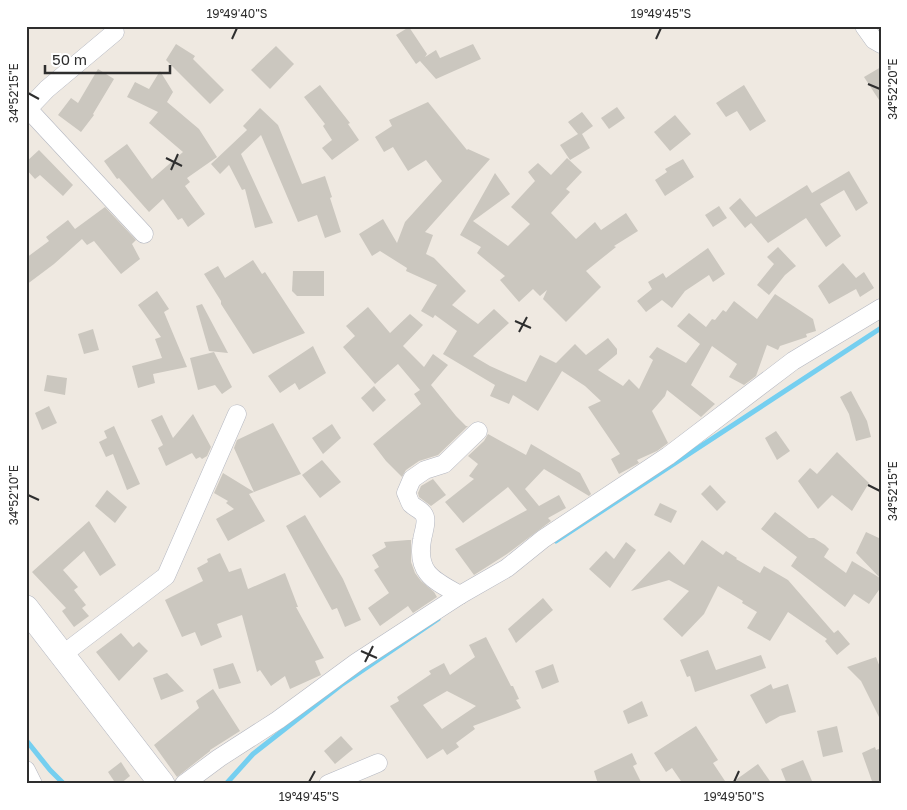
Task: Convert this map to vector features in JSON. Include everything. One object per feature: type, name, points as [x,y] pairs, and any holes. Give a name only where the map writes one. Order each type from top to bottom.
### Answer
[{"type":"main road","points":[[26,608],[162,784]]},
{"type":"street","points":[[864,26],[874,40],[881,44]]},
{"type":"street","points":[[114,32],[47,89],[27,110],[144,234]]},
{"type":"street","points":[[184,784],[219,758],[278,720],[357,662],[460,594],[506,568],[544,539],[668,456],[792,361],[881,308]]},
{"type":"street","points":[[62,655],[166,576],[237,414]]},
{"type":"street","points":[[460,594],[427,575],[421,553],[425,516],[420,509],[412,504],[406,493],[412,479],[425,470],[444,464],[478,431]]},
{"type":"street","points":[[328,784],[378,763]]},
{"type":"street","points":[[26,770],[34,784]]},
{"type":"building","points":[[409,27],[427,54],[425,57],[436,50],[440,58],[473,44],[481,59],[436,79],[420,61],[416,64],[396,35]]},
{"type":"building","points":[[176,44],[195,56],[193,59],[224,90],[210,104],[166,60]]},
{"type":"building","points":[[276,46],[294,64],[270,89],[251,70]]},
{"type":"building","points":[[881,67],[881,103],[864,77]]},
{"type":"building","points":[[98,69],[114,79],[94,115],[81,132],[58,115],[71,98],[78,103]]},
{"type":"building","points":[[160,71],[173,92],[167,102],[199,129],[217,157],[187,178],[190,182],[185,186],[205,214],[188,227],[182,218],[178,220],[163,199],[149,212],[119,178],[117,179],[104,161],[127,144],[152,179],[183,152],[149,123],[158,112],[127,97],[135,82],[149,89]]},
{"type":"building","points":[[320,85],[350,123],[348,124],[359,140],[332,160],[322,148],[332,140],[323,126],[325,124],[304,97]]},
{"type":"building","points":[[744,85],[766,121],[750,131],[737,111],[726,117],[716,103]]},
{"type":"building","points":[[428,102],[467,150],[490,159],[425,232],[433,235],[426,254],[434,258],[466,291],[452,305],[478,324],[494,309],[509,323],[473,356],[526,382],[540,355],[556,363],[575,344],[586,355],[608,338],[617,349],[617,354],[598,370],[623,386],[629,379],[639,389],[653,360],[649,357],[657,347],[686,363],[700,344],[677,326],[689,313],[706,327],[723,310],[726,312],[734,301],[757,319],[775,294],[813,319],[816,331],[806,334],[807,337],[780,346],[778,350],[767,345],[756,376],[744,385],[729,377],[737,364],[712,346],[691,385],[715,404],[701,417],[667,390],[665,396],[652,411],[668,443],[657,451],[637,460],[639,463],[619,474],[611,459],[620,454],[588,407],[601,401],[585,386],[562,371],[538,411],[513,395],[509,404],[490,396],[495,385],[443,354],[457,331],[435,315],[433,318],[421,311],[437,285],[406,271],[407,268],[380,251],[372,256],[359,234],[383,219],[397,243],[405,222],[442,181],[426,160],[408,171],[393,147],[384,152],[375,137],[392,126],[389,120]]},
{"type":"building","points":[[617,107],[625,118],[609,129],[601,118]]},
{"type":"building","points":[[260,108],[278,125],[302,184],[325,176],[341,232],[325,238],[317,215],[298,222],[261,135],[241,154],[273,223],[255,228],[245,189],[242,190],[229,165],[220,174],[211,164],[247,130],[243,126]]},
{"type":"building","points":[[582,112],[593,126],[582,134],[590,148],[570,160],[560,145],[578,134],[568,122]]},
{"type":"building","points":[[675,115],[691,134],[670,151],[654,132]]},
{"type":"building","points":[[39,150],[73,185],[63,196],[40,175],[35,179],[26,169],[26,162]]},
{"type":"building","points":[[567,158],[582,172],[566,189],[570,192],[551,213],[576,239],[595,222],[601,230],[626,213],[638,231],[614,246],[616,247],[586,271],[601,287],[566,322],[543,299],[547,290],[540,296],[533,289],[519,302],[500,280],[505,276],[477,253],[481,247],[460,235],[495,173],[510,194],[473,221],[508,246],[530,224],[511,207],[535,181],[528,172],[538,163],[551,175]]},
{"type":"building","points":[[683,159],[694,177],[665,196],[655,180],[667,172],[665,169]]},
{"type":"building","points":[[849,171],[868,203],[856,211],[844,190],[820,204],[841,236],[826,247],[806,218],[768,243],[751,223],[745,228],[729,208],[740,198],[756,217],[807,185],[812,193]]},
{"type":"building","points":[[719,206],[727,218],[713,227],[705,215]]},
{"type":"building","points":[[105,207],[136,240],[132,244],[140,259],[121,274],[94,241],[87,245],[82,239],[54,264],[26,285],[26,258],[49,241],[46,237],[68,220],[75,229]]},
{"type":"building","points":[[778,247],[796,266],[785,275],[769,295],[757,285],[774,264],[767,257]]},
{"type":"building","points":[[708,248],[725,274],[713,282],[709,275],[685,291],[672,308],[662,300],[646,312],[637,301],[652,289],[648,282],[663,273],[666,278]]},
{"type":"building","points":[[253,260],[262,274],[265,272],[305,333],[253,354],[204,274],[218,266],[225,278]]},
{"type":"building","points":[[843,263],[856,278],[864,272],[874,288],[860,297],[856,289],[829,304],[818,286]]},
{"type":"building","points":[[293,271],[324,271],[324,296],[297,296],[292,291]]},
{"type":"building","points":[[157,291],[169,309],[164,312],[187,367],[153,374],[155,383],[138,388],[132,366],[162,358],[155,339],[161,337],[138,305]]},
{"type":"building","points":[[202,304],[228,353],[209,351],[196,306]]},
{"type":"building","points":[[368,307],[390,333],[410,314],[423,325],[403,346],[424,367],[433,354],[448,365],[431,385],[456,416],[468,426],[438,455],[419,461],[406,470],[402,477],[373,444],[421,404],[414,394],[420,390],[398,364],[375,384],[343,347],[355,336],[346,326]]},
{"type":"building","points":[[93,329],[99,350],[84,354],[78,334]]},
{"type":"building","points":[[313,346],[326,373],[299,390],[295,383],[280,393],[268,376]]},
{"type":"building","points":[[214,352],[232,387],[222,394],[215,385],[198,390],[190,358]]},
{"type":"building","points":[[47,375],[67,378],[65,395],[44,391]]},
{"type":"building","points":[[374,386],[386,400],[373,412],[361,398]]},
{"type":"building","points":[[851,391],[867,421],[871,437],[856,441],[849,414],[840,397]]},
{"type":"building","points":[[49,406],[57,423],[42,430],[35,413]]},
{"type":"building","points":[[193,414],[211,447],[207,456],[202,459],[200,457],[196,459],[192,453],[166,466],[158,448],[163,445],[151,420],[162,415],[173,438]]},
{"type":"building","points":[[273,423],[301,474],[249,494],[265,521],[228,541],[216,519],[234,509],[226,503],[228,501],[214,493],[223,473],[254,492],[234,448],[237,440]]},
{"type":"building","points":[[332,424],[341,438],[323,454],[312,438]]},
{"type":"building","points":[[114,426],[140,484],[127,490],[113,454],[106,457],[99,442],[107,438],[104,431]]},
{"type":"building","points":[[776,431],[790,451],[777,460],[765,438]]},
{"type":"building","points":[[488,434],[526,455],[531,444],[580,473],[591,494],[589,496],[544,469],[525,489],[539,506],[559,495],[566,508],[548,518],[551,521],[507,554],[474,575],[455,549],[527,510],[508,487],[463,523],[445,502],[474,479],[469,476],[478,464],[468,456],[484,441]]},
{"type":"building","points":[[837,452],[869,483],[852,511],[832,495],[818,509],[798,481],[810,468],[817,474]]},
{"type":"building","points":[[322,460],[341,482],[320,498],[302,475]]},
{"type":"building","points":[[433,479],[446,495],[431,506],[419,497],[418,493],[421,486]]},
{"type":"building","points":[[710,485],[726,502],[717,511],[701,494]]},
{"type":"building","points":[[107,490],[127,507],[115,523],[95,506]]},
{"type":"building","points":[[660,503],[677,511],[671,523],[654,515]]},
{"type":"building","points":[[775,512],[809,538],[814,538],[825,545],[829,549],[824,557],[846,573],[852,561],[880,578],[856,553],[866,532],[881,539],[881,587],[869,604],[854,594],[845,607],[791,566],[797,557],[761,529]]},
{"type":"building","points":[[305,515],[343,579],[361,620],[345,627],[337,608],[332,610],[286,526]]},
{"type":"building","points":[[89,521],[116,565],[100,576],[84,551],[63,570],[78,587],[74,590],[86,605],[82,608],[89,616],[74,627],[62,611],[66,608],[32,572]]},
{"type":"building","points":[[411,540],[411,562],[415,573],[437,597],[413,613],[408,606],[380,626],[368,608],[389,593],[374,570],[379,567],[372,555],[386,547],[384,542]]},
{"type":"building","points":[[702,540],[723,555],[726,551],[760,573],[764,566],[788,580],[834,633],[838,630],[850,644],[837,655],[825,641],[827,639],[788,612],[770,641],[747,628],[757,612],[718,586],[704,614],[682,637],[663,619],[689,591],[669,580],[631,591],[669,551],[684,565]]},
{"type":"building","points":[[626,542],[636,550],[610,588],[589,569],[606,551],[614,559]]},
{"type":"building","points":[[220,553],[229,572],[241,568],[248,589],[285,573],[298,607],[296,607],[324,658],[315,661],[321,675],[290,689],[285,676],[271,686],[260,670],[257,672],[242,615],[217,624],[222,637],[201,646],[195,632],[182,637],[165,600],[203,581],[197,568],[208,562],[207,559]]},
{"type":"building","points":[[543,598],[553,610],[516,643],[508,629]]},
{"type":"building","points":[[121,633],[133,647],[139,642],[148,651],[119,681],[96,652]]},
{"type":"building","points":[[486,637],[511,686],[513,686],[519,699],[516,700],[521,708],[473,726],[475,729],[456,743],[459,747],[447,755],[443,749],[427,759],[390,706],[399,701],[397,697],[431,674],[429,671],[444,663],[450,675],[475,657],[469,645]],"holes":[[[447,691],[476,706],[442,729],[423,705]]]},
{"type":"building","points":[[708,650],[716,670],[761,655],[766,668],[695,692],[690,676],[687,677],[680,660]]},
{"type":"building","points":[[876,657],[881,670],[881,721],[861,681],[847,667]]},
{"type":"building","points":[[233,663],[241,683],[219,689],[213,669]]},
{"type":"building","points":[[553,664],[559,682],[542,689],[535,671]]},
{"type":"building","points":[[167,673],[184,691],[161,700],[153,678]]},
{"type":"building","points":[[771,684],[773,689],[788,684],[796,712],[780,716],[766,724],[750,695]]},
{"type":"building","points":[[213,689],[240,731],[210,750],[177,777],[154,745],[199,708],[196,701]]},
{"type":"building","points":[[642,701],[648,716],[628,724],[623,711]]},
{"type":"building","points":[[696,726],[718,760],[713,763],[727,784],[683,784],[672,768],[666,772],[654,753]]},
{"type":"building","points":[[837,726],[843,752],[823,757],[817,731]]},
{"type":"building","points":[[341,736],[353,749],[335,764],[324,751]]},
{"type":"building","points":[[875,747],[876,750],[881,748],[881,784],[873,784],[862,753]]},
{"type":"building","points":[[632,753],[637,764],[633,766],[642,784],[598,784],[594,771]]},
{"type":"building","points":[[803,760],[812,781],[805,784],[787,784],[781,769]]},
{"type":"building","points":[[121,762],[130,776],[120,784],[116,784],[108,772]]},
{"type":"building","points":[[758,764],[772,784],[730,784]]},
{"type":"waterway","points":[[556,541],[881,328]]},
{"type":"waterway","points":[[226,784],[253,754],[341,685],[438,619]]},
{"type":"waterway","points":[[26,740],[64,784]]}]
